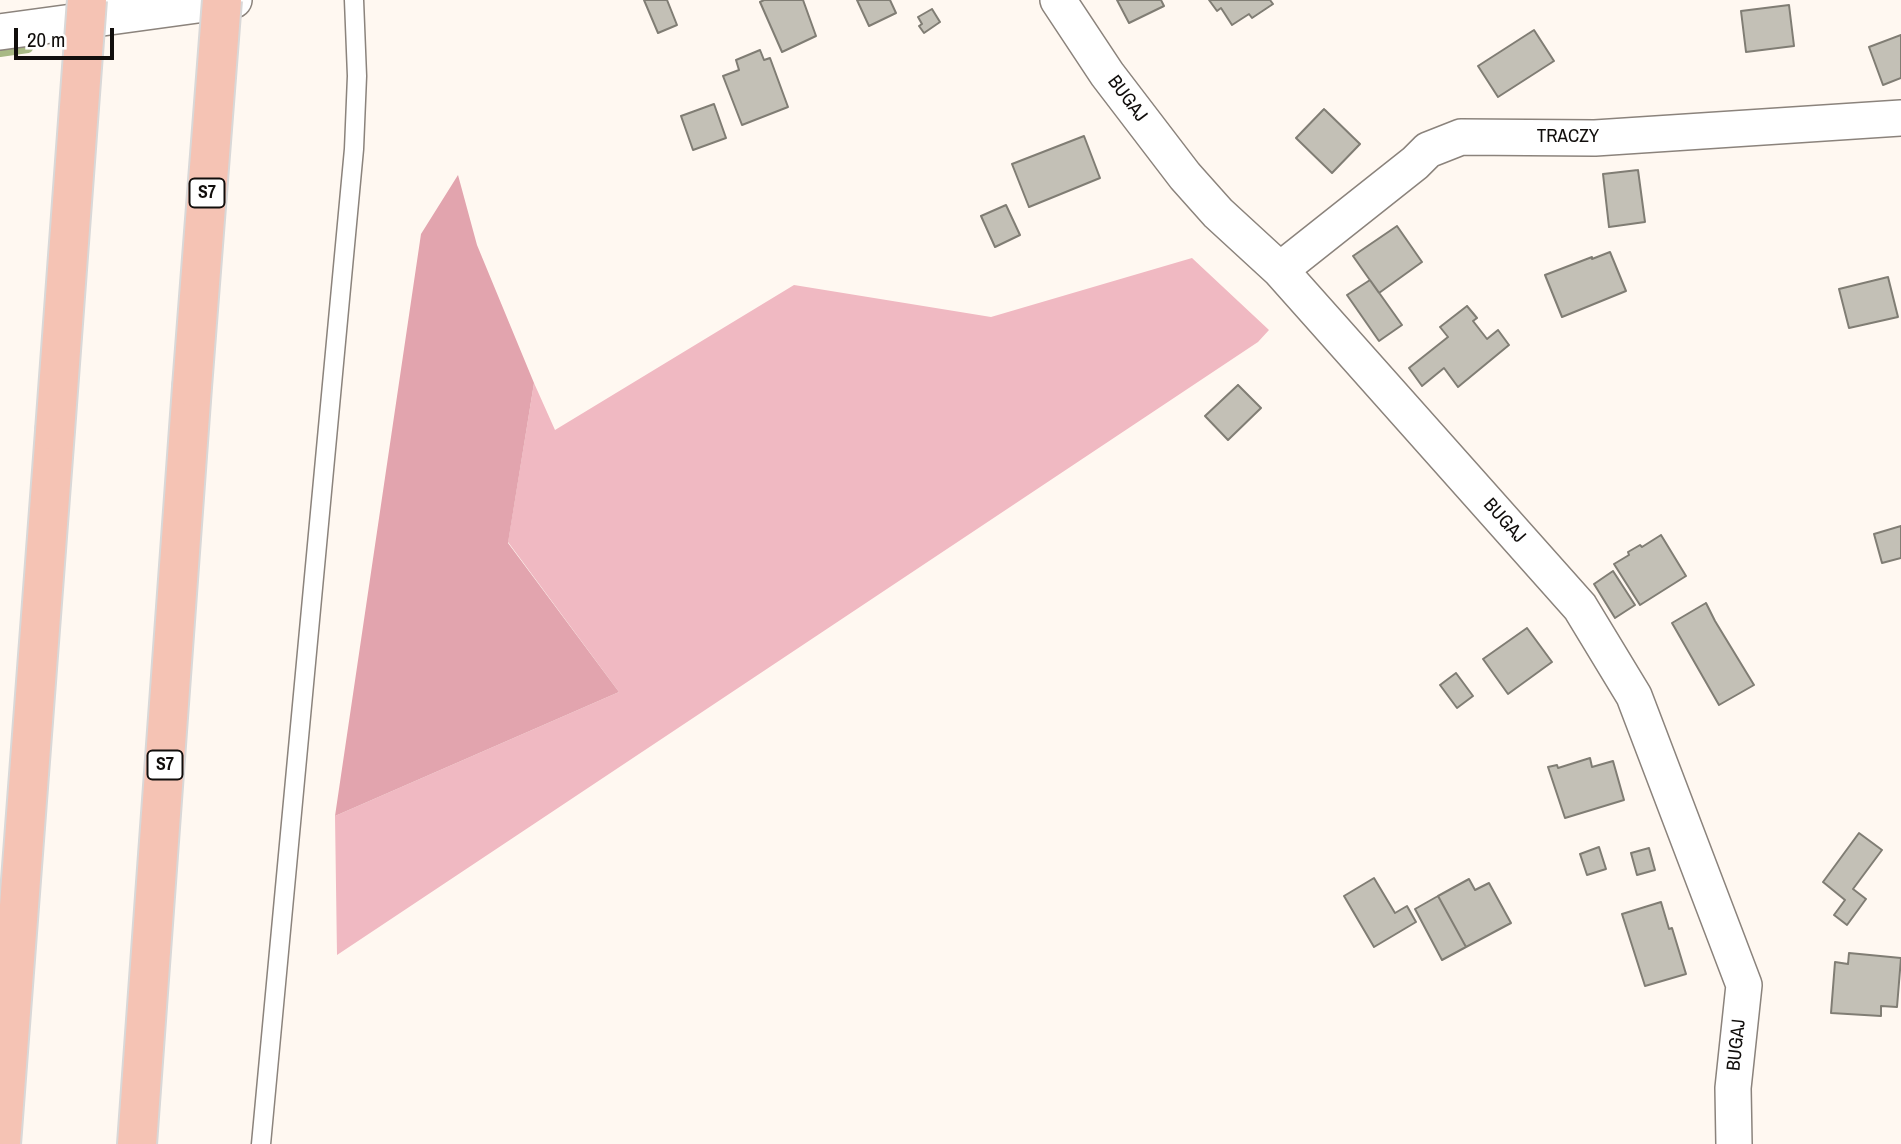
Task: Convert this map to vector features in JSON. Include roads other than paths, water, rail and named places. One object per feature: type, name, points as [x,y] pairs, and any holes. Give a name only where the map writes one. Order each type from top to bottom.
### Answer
[{"type":"highway","points":[[1,1144],[87,0]]},
{"type":"highway","name":"S7","points":[[137,1144],[222,0]]},
{"type":"street","points":[[0,32],[234,0]]},
{"type":"street","name":"BUGAJ","points":[[1058,0],[1107,74],[1185,176],[1218,213],[1280,270],[1580,607],[1634,696],[1744,985],[1732,1088],[1734,1144]]},
{"type":"street","name":"TRACZY","points":[[1280,270],[1415,163],[1428,149],[1461,137],[1595,138],[1901,118]]},
{"type":"lane","points":[[261,1144],[354,149],[357,76],[354,0]]},
{"type":"waterway","points":[[0,52],[28,48]]}]
